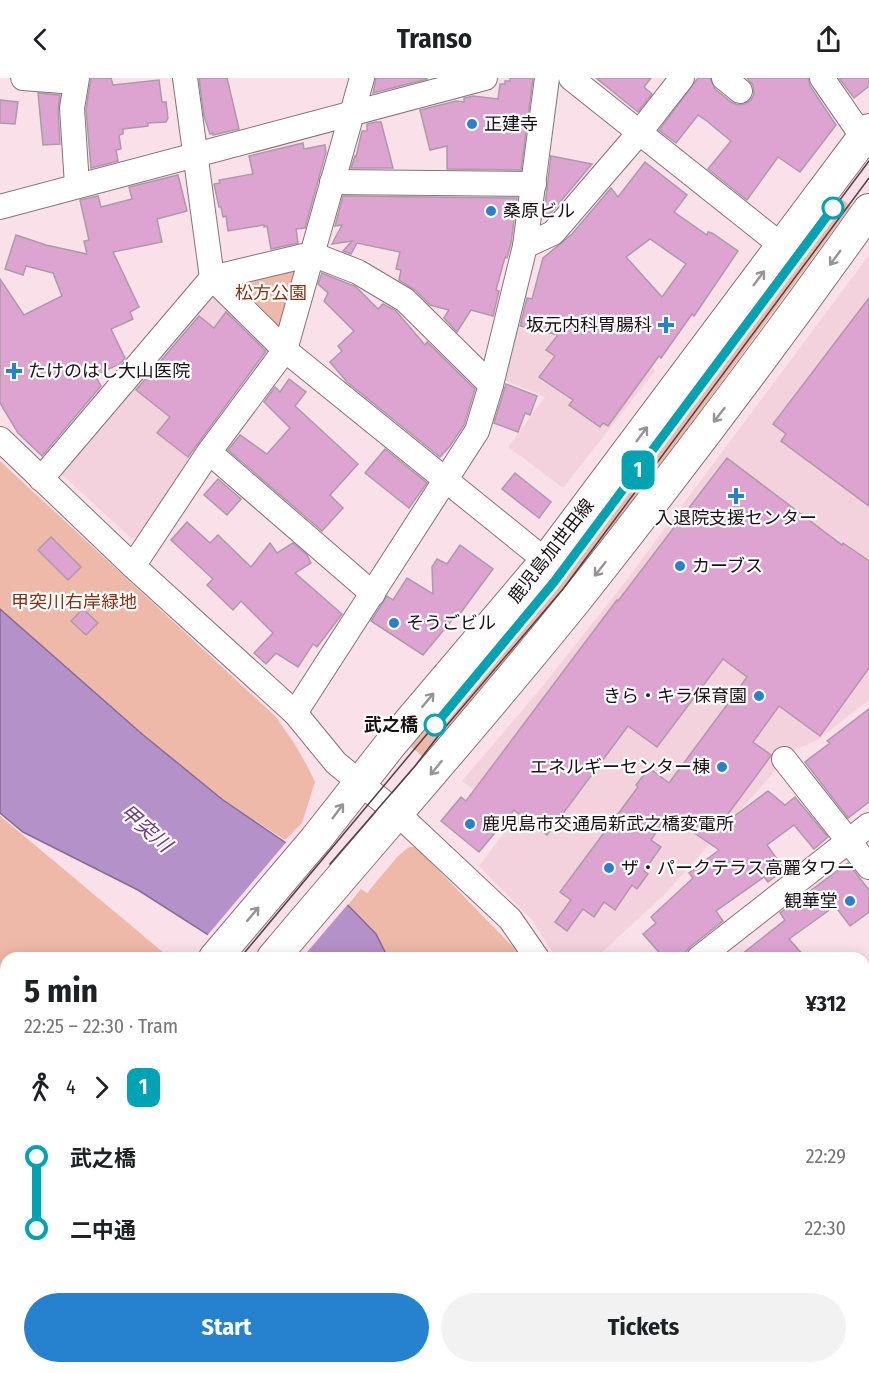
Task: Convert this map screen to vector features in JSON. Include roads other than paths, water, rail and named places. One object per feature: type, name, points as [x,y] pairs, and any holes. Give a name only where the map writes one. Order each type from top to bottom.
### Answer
[{"type":"main road","name":"鹿児島加世田線","points":[[220,952],[316,840],[360,782],[546,561],[782,246],[867,137]]},
{"type":"main road","points":[[278,952],[585,588],[737,392],[869,210]]},
{"type":"street","points":[[23,78],[77,80],[72,108],[77,185]]},
{"type":"street","points":[[185,78],[212,278],[285,350],[546,561]]},
{"type":"street","points":[[133,566],[210,452],[285,350],[362,78]]},
{"type":"street","points":[[0,207],[484,78]]},
{"type":"street","points":[[295,713],[477,431],[491,385],[525,246],[547,78]]},
{"type":"street","points":[[571,78],[782,246]]},
{"type":"street","points":[[525,246],[553,233],[639,133],[682,78]]},
{"type":"street","points":[[822,78],[867,137]]},
{"type":"street","points":[[332,182],[534,184]]},
{"type":"street","points":[[41,479],[212,278],[312,254],[358,272],[405,300],[491,385]]},
{"type":"street","points":[[0,439],[133,566],[295,713],[336,763],[397,813],[510,919],[533,952]]},
{"type":"street","points":[[210,452],[373,594]]},
{"type":"street","points":[[784,759],[869,867]]},
{"type":"street","points":[[716,952],[869,825]]},
{"type":"water","name":"甲突川","points":[[0,609],[142,734],[223,800],[289,845],[376,934],[385,952],[226,952],[207,934],[138,890],[23,832],[0,813]]},
{"type":"tram line","points":[[245,952],[554,582],[869,161]]},
{"type":"tram line","points":[[330,864],[563,589],[869,178]]},
{"type":"tram line","name":"1","points":[[435,725],[554,582],[833,208]]},
{"type":"place","name":"正建寺","points":[[472,124]]},
{"type":"place","name":"桑原ビル","points":[[491,211]]},
{"type":"place","name":"坂元内科胃腸科","points":[[666,325]]},
{"type":"place","name":"たけのはし大山医院","points":[[14,371]]},
{"type":"place","name":"入退院支援センター","points":[[736,496]]},
{"type":"place","name":"カーブス","points":[[680,566]]},
{"type":"place","name":"そうごビル","points":[[394,623]]},
{"type":"place","name":"きら・キラ保育園","points":[[759,696]]},
{"type":"place","name":"武之橋","points":[[435,725]]},
{"type":"place","name":"エネルギーセンター棟","points":[[722,767]]},
{"type":"place","name":"鹿児島市交通局新武之橋変電所","points":[[470,824]]},
{"type":"place","name":"ザ・パークテラス高麗タワー","points":[[609,868]]},
{"type":"place","name":"観華堂","points":[[850,901]]},
{"type":"park label","name":"松方公園","points":[[271,293]]},
{"type":"park label","name":"甲突川右岸緑地","points":[[74,602]]}]
